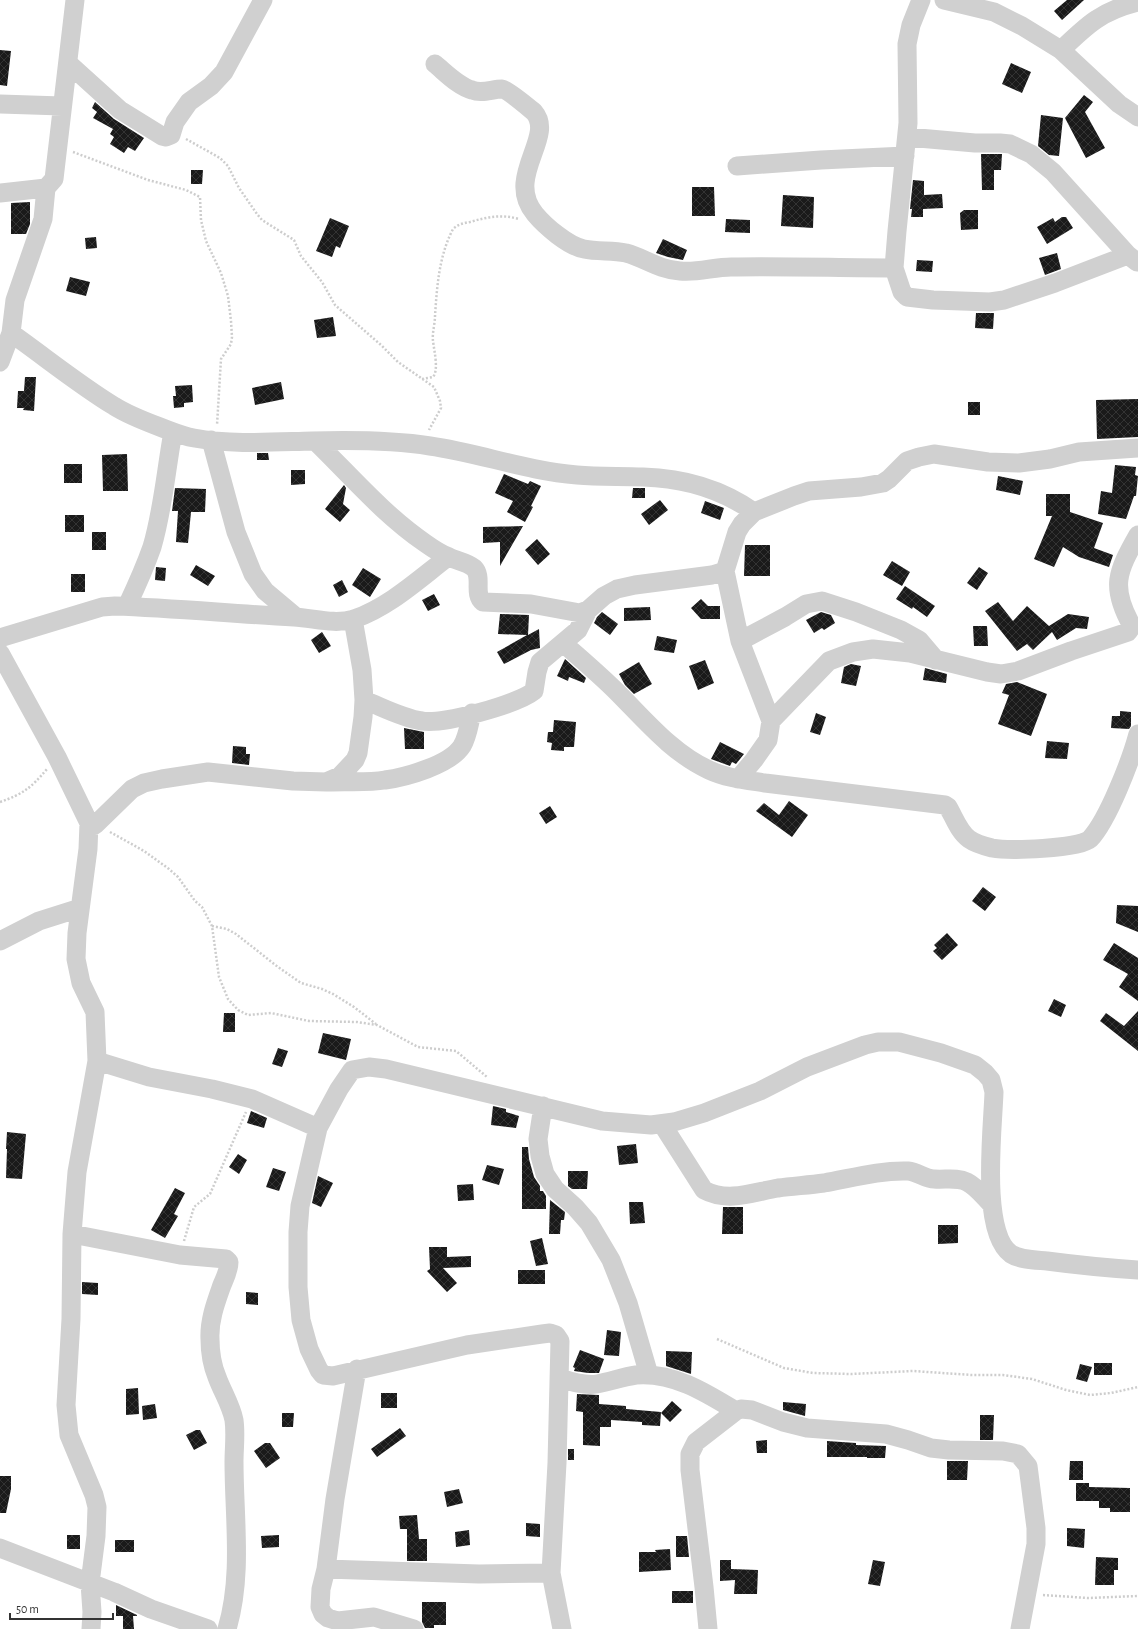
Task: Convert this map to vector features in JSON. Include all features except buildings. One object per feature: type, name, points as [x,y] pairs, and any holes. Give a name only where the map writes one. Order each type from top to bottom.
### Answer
[{"type":"street","points":[[0,362],[10,333],[15,300],[43,219],[46,188],[54,179],[75,0]]},
{"type":"street","points":[[68,63],[120,110],[162,136],[168,136],[171,134],[175,122],[189,102],[211,86],[224,72],[263,0]]},
{"type":"street","points":[[907,137],[1010,144],[1031,154],[1053,172],[1133,258],[1004,300],[990,302],[933,300],[908,296],[902,292],[894,268],[896,231],[908,123],[907,44],[911,25],[921,0]]},
{"type":"street","points":[[944,0],[968,4],[1009,18],[1061,50],[1120,104],[1138,117]]},
{"type":"street","points":[[1061,50],[1088,24],[1104,13],[1138,2]]},
{"type":"street","points":[[435,64],[463,86],[475,91],[505,90],[533,112],[539,120],[540,129],[526,172],[525,194],[527,202],[535,214],[550,229],[570,244],[583,249],[611,250],[628,254],[653,265],[681,272],[728,267],[894,268]]},
{"type":"street","points":[[0,104],[62,106]]},
{"type":"street","points":[[737,166],[905,156]]},
{"type":"street","points":[[0,193],[46,188]]},
{"type":"street","points":[[10,333],[114,406],[141,419],[192,438],[213,441],[378,442],[430,446],[486,457],[531,469],[577,476],[641,476],[686,481],[736,500],[754,512]]},
{"type":"street","points":[[127,606],[141,576],[152,546],[173,432]]},
{"type":"street","points":[[213,441],[236,532],[252,574],[265,591],[296,617]]},
{"type":"street","points":[[315,441],[387,514],[425,543],[448,557],[464,562],[474,569],[477,573],[479,596],[484,602],[531,604],[580,612],[588,610]]},
{"type":"street","points":[[738,779],[768,740],[770,722],[740,641],[730,601],[725,571],[737,532],[742,524],[754,512],[794,496],[809,492],[879,484],[889,479],[908,461],[934,454],[988,462],[1019,463],[1079,452],[1138,448]]},
{"type":"street","points":[[770,722],[820,669],[829,661],[842,655],[878,649],[910,653],[1001,674],[1018,671],[1071,651],[1135,630],[1120,598],[1117,584],[1121,569],[1138,535]]},
{"type":"street","points":[[0,638],[102,608],[127,606],[296,617],[318,621],[353,619],[390,600],[448,557]]},
{"type":"street","points":[[364,700],[420,721],[439,722],[530,694],[534,691],[536,685],[537,672],[540,662],[578,630],[588,610],[604,596],[617,589],[635,585],[712,575],[725,571]]},
{"type":"street","points":[[740,641],[806,604],[822,601],[856,612],[901,630],[919,640],[936,660]]},
{"type":"street","points":[[326,782],[340,776],[355,760],[360,739],[364,700],[362,670],[353,619]]},
{"type":"street","points":[[563,643],[601,676],[653,730],[695,763],[710,771],[738,779],[935,803],[948,807],[968,838],[978,844],[993,848],[1067,847],[1082,844],[1090,839],[1103,820],[1118,788],[1138,734]]},
{"type":"street","points":[[0,653],[57,757],[89,823],[88,849],[77,933],[77,972],[85,994],[95,1012],[97,1061],[77,1172],[72,1234],[71,1319],[66,1405],[69,1435],[94,1495],[97,1507],[96,1536],[90,1583],[92,1612],[91,1629]]},
{"type":"street","points":[[95,825],[132,789],[144,783],[192,774],[208,772],[293,781],[326,782],[384,780],[408,774],[441,763],[462,748],[466,739],[472,713]]},
{"type":"street","points":[[0,941],[39,921],[80,908]]},
{"type":"street","points":[[562,1629],[551,1573],[560,1378],[560,1341],[556,1335],[550,1333],[467,1346],[333,1376],[327,1376],[321,1373],[308,1349],[301,1320],[298,1287],[298,1232],[300,1206],[318,1128],[352,1070],[369,1066],[602,1120],[651,1125],[674,1122],[704,1113],[760,1091],[807,1067],[865,1045],[878,1042],[899,1042],[941,1053],[970,1063],[986,1073],[991,1080],[994,1092],[991,1173],[992,1205],[996,1231],[1000,1242],[1012,1254],[1031,1259],[1078,1265],[1138,1270]]},
{"type":"street","points":[[97,1061],[149,1077],[212,1089],[252,1099],[318,1128]]},
{"type":"street","points":[[543,1106],[538,1139],[540,1156],[545,1174],[555,1189],[589,1223],[611,1260],[628,1303],[649,1375]]},
{"type":"street","points":[[662,1124],[704,1190],[720,1196],[747,1195],[778,1188],[825,1182],[856,1175],[908,1171],[930,1178],[960,1180],[967,1182],[992,1205]]},
{"type":"street","points":[[72,1234],[180,1255],[226,1259],[229,1262],[212,1319],[210,1337],[211,1355],[217,1377],[234,1419],[235,1585],[233,1610],[227,1629]]},
{"type":"street","points":[[358,1370],[335,1499],[326,1569],[320,1600],[323,1614],[328,1618],[338,1621],[374,1617],[414,1629]]},
{"type":"street","points":[[560,1378],[589,1385],[621,1378],[649,1375],[690,1384],[736,1411]]},
{"type":"street","points":[[708,1629],[690,1470],[690,1454],[696,1442],[736,1411],[746,1408],[783,1422],[807,1428],[886,1434],[931,1448],[949,1450],[1003,1451],[1018,1454],[1028,1466],[1036,1528],[1036,1544],[1020,1629]]},
{"type":"street","points":[[0,1548],[90,1583],[186,1626],[208,1629]]},
{"type":"street","points":[[326,1569],[479,1574],[551,1573]]},
{"type":"path","points":[[172,131],[220,158],[228,166],[239,188],[262,220],[294,240],[301,256],[322,282],[335,305],[382,345],[398,362],[434,387],[441,405],[440,410],[429,430],[430,446]]},
{"type":"path","points":[[58,146],[141,177],[186,190],[200,197],[202,227],[206,241],[221,273],[228,296],[231,326],[231,344],[221,360],[213,441]]},
{"type":"path","points":[[422,379],[433,377],[436,374],[433,339],[437,289],[440,266],[453,229],[458,225],[487,217],[501,216],[522,220]]},
{"type":"path","points":[[0,802],[23,793],[57,757]]},
{"type":"path","points":[[95,825],[144,851],[169,869],[178,877],[195,901],[202,907],[212,926],[219,977],[228,1000],[238,1010],[248,1015],[271,1013],[309,1021],[358,1022],[377,1025]]},
{"type":"path","points":[[212,926],[227,929],[236,934],[278,967],[301,982],[322,989],[340,998],[377,1025],[418,1047],[456,1051],[490,1078]]},
{"type":"path","points":[[180,1255],[194,1207],[210,1194],[252,1099]]},
{"type":"path","points":[[717,1339],[784,1368],[813,1373],[851,1374],[913,1371],[972,1375],[1003,1374],[1032,1379],[1066,1390],[1090,1395],[1111,1393],[1138,1387]]},
{"type":"path","points":[[1026,1596],[1060,1595],[1088,1598],[1138,1596]]}]
